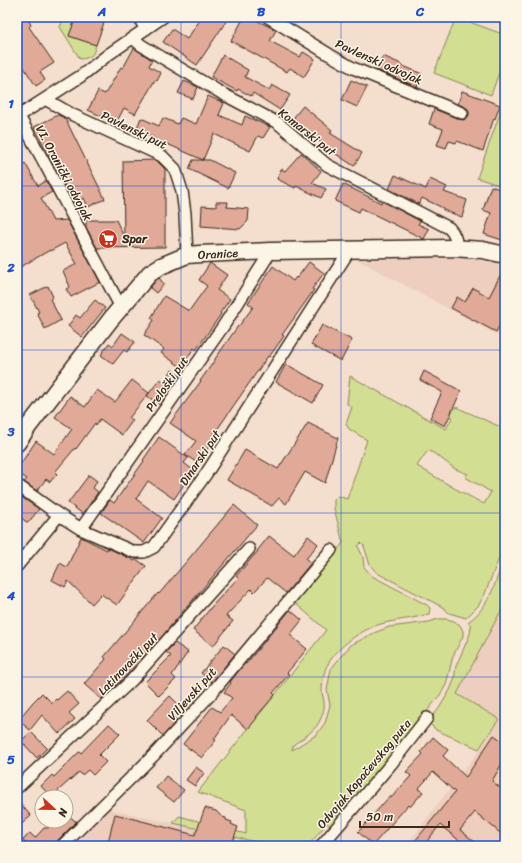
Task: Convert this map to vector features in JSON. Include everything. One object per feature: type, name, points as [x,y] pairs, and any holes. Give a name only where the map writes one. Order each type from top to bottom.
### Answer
[{"type":"main road","name":"Oranice","points":[[17,443],[61,383],[122,305],[150,273],[161,266],[187,255],[457,248],[483,250],[505,255]]},
{"type":"street","points":[[142,17],[142,23],[146,29]]},
{"type":"street","points":[[18,116],[81,76],[109,54],[163,17]]},
{"type":"street","name":"Pavlenski odvojak","points":[[268,17],[353,68],[462,113]]},
{"type":"street","name":"Komarski put","points":[[133,38],[141,45],[223,94],[278,123],[327,165],[449,228],[453,232],[456,239],[457,248]]},
{"type":"street","name":"Pavlenski put","points":[[45,99],[73,115],[162,156],[175,170],[182,191],[187,255]]},
{"type":"street","name":"VI. Oranički odvojak","points":[[18,116],[117,300],[122,305]]},
{"type":"street","name":"Dinarski put","points":[[17,485],[81,530],[134,552],[144,552],[154,547],[206,474],[349,250]]},
{"type":"street","name":"Preloški put","points":[[81,530],[224,325],[271,252]]},
{"type":"street","points":[[17,566],[59,515]]},
{"type":"street","name":"Latinovački put","points":[[17,788],[131,681],[250,549]]},
{"type":"street","name":"Viljevski put","points":[[62,846],[154,755],[209,696],[331,550]]},
{"type":"street","name":"Odvojak Kopačevskog puta","points":[[321,846],[427,718]]},
{"type":"shaded area","points":[[470,258],[505,265],[505,339],[358,260]]},
{"type":"shaded area","points":[[505,603],[505,846],[406,846],[486,741],[499,719],[457,694]]},
{"type":"shaded area","points":[[105,803],[112,810],[269,846],[63,846]]},
{"type":"green space","points":[[64,17],[76,17],[69,36],[96,45],[93,54],[89,57],[80,59],[60,27]]},
{"type":"green space","points":[[456,17],[505,35],[505,56],[491,95],[434,73]]},
{"type":"green space","points":[[505,99],[505,187],[477,178]]},
{"type":"green space","points":[[350,376],[446,429],[452,418],[451,413],[456,407],[505,429],[505,543],[484,596],[478,606],[466,618],[449,613],[444,608],[377,573],[370,565],[364,546],[361,543],[358,546],[363,557],[364,567],[372,576],[427,605],[430,608],[429,614],[388,622],[372,627],[354,637],[339,649],[331,659],[324,673],[322,691],[324,706],[319,722],[309,733],[293,745],[292,750],[316,735],[325,723],[330,705],[327,690],[331,669],[342,655],[351,645],[389,627],[429,622],[438,619],[447,619],[460,625],[463,631],[463,636],[453,656],[446,685],[440,695],[376,775],[359,793],[355,791],[331,827],[327,823],[308,846],[269,846],[173,823],[179,816],[246,834],[246,810],[198,792],[326,630],[295,603],[343,543],[334,508],[334,500],[338,496],[347,499],[367,440],[349,429],[346,424],[352,407],[347,404]],"holes":[[[428,450],[455,469],[468,474],[465,477],[491,492],[484,504],[417,466]]]},
{"type":"green space","points":[[505,554],[505,603],[457,694],[499,719],[479,749],[436,730],[429,723],[430,718],[438,710],[454,680],[456,666],[470,634],[471,626],[468,622],[476,616],[492,592]]},
{"type":"building","points":[[17,17],[27,17],[31,25],[29,27],[54,63],[40,72],[45,80],[36,86],[17,57]]},
{"type":"building","points":[[76,17],[106,17],[96,45],[69,36]]},
{"type":"building","points":[[202,17],[229,17],[197,65],[163,42],[172,29],[187,39]]},
{"type":"building","points":[[244,17],[250,17],[276,30],[270,41],[300,57],[303,52],[315,59],[304,77],[290,68],[287,72],[231,41]]},
{"type":"building","points":[[134,48],[152,60],[149,66],[161,73],[157,81],[155,80],[135,114],[124,108],[116,123],[88,110],[98,91],[105,94],[121,67],[123,68]]},
{"type":"building","points":[[223,55],[248,70],[245,77],[269,90],[272,85],[290,95],[280,110],[253,93],[251,96],[238,89],[237,91],[211,77]]},
{"type":"building","points":[[383,56],[422,74],[417,87],[377,70]]},
{"type":"building","points":[[351,80],[367,87],[357,107],[342,100]]},
{"type":"building","points":[[184,81],[198,87],[193,99],[178,93]]},
{"type":"building","points":[[462,91],[500,105],[483,151],[457,141],[456,143],[449,141],[446,148],[437,145],[443,129],[429,124],[434,109],[459,119],[463,120],[467,118],[469,115],[468,109],[458,104]]},
{"type":"building","points":[[208,96],[224,103],[219,115],[242,125],[245,116],[270,127],[263,138],[258,136],[250,151],[214,134],[203,160],[165,143],[165,145],[153,140],[154,138],[136,130],[141,118],[159,126],[163,118],[178,124],[181,118],[196,124]]},
{"type":"building","points":[[303,106],[332,130],[330,133],[362,153],[354,166],[330,150],[294,121],[294,117]]},
{"type":"building","points":[[58,115],[65,118],[105,199],[88,207],[84,198],[74,203],[34,127]]},
{"type":"building","points":[[301,153],[321,171],[312,183],[326,189],[321,198],[277,179],[281,169],[285,171]]},
{"type":"building","points":[[155,160],[165,169],[165,247],[97,248],[86,227],[86,220],[116,220],[124,237],[123,161]]},
{"type":"building","points":[[193,160],[210,160],[235,173],[228,188],[189,169]]},
{"type":"building","points":[[25,163],[38,186],[46,181],[52,192],[41,198],[53,221],[67,220],[100,282],[71,297],[66,289],[70,287],[63,271],[77,264],[65,243],[17,269],[17,167]]},
{"type":"building","points":[[395,175],[426,189],[430,179],[447,187],[444,192],[467,200],[462,217],[443,210],[443,208],[422,198],[419,204],[389,189]]},
{"type":"building","points":[[343,184],[381,203],[382,201],[420,221],[418,224],[429,229],[424,239],[361,208],[359,212],[335,201]]},
{"type":"building","points":[[491,186],[505,191],[505,241],[484,234],[491,213],[483,210]]},
{"type":"building","points":[[216,202],[228,202],[227,207],[249,209],[248,221],[240,229],[201,226],[202,206],[216,207]]},
{"type":"building","points":[[309,262],[324,273],[312,289],[314,290],[282,335],[284,336],[269,357],[268,356],[214,434],[216,436],[198,463],[185,455],[196,441],[170,423],[253,307],[248,303],[273,266],[293,281]]},
{"type":"building","points":[[210,263],[227,275],[217,290],[230,299],[196,350],[194,348],[181,367],[161,353],[164,349],[144,335],[154,320],[151,318],[164,296],[189,311],[207,286],[199,280]]},
{"type":"building","points":[[505,266],[505,315],[496,332],[451,308],[457,297],[465,302],[473,288],[489,297]]},
{"type":"building","points":[[159,278],[164,284],[156,293],[150,288]]},
{"type":"building","points":[[48,286],[53,297],[50,299],[61,320],[45,329],[37,313],[39,312],[30,295]]},
{"type":"building","points":[[95,300],[105,308],[82,337],[68,326],[76,315],[80,318]]},
{"type":"building","points":[[322,325],[352,340],[341,361],[311,345]]},
{"type":"building","points":[[122,333],[135,342],[127,352],[124,350],[113,364],[101,355],[109,343],[113,346]]},
{"type":"building","points":[[286,364],[323,385],[313,403],[276,382]]},
{"type":"building","points":[[172,370],[180,376],[160,405],[147,396],[160,379],[164,382]]},
{"type":"building","points":[[424,371],[461,391],[445,426],[430,418],[442,392],[420,380]]},
{"type":"building","points":[[132,380],[149,393],[129,418],[133,420],[122,435],[100,419],[96,425],[95,423],[76,449],[75,448],[55,472],[57,474],[50,482],[46,479],[37,491],[24,482],[27,479],[17,472],[17,469],[36,441],[54,454],[72,429],[55,417],[70,396],[85,407],[97,390],[115,402]]},
{"type":"building","points":[[308,423],[338,438],[325,483],[305,472],[286,504],[279,498],[272,506],[227,480],[245,450],[278,469]]},
{"type":"building","points":[[159,437],[188,458],[184,463],[193,470],[174,499],[148,481],[136,499],[162,518],[144,543],[101,513],[110,500],[114,503]]},
{"type":"building","points":[[89,475],[97,481],[93,488],[98,492],[83,514],[68,503]]},
{"type":"building","points":[[17,494],[39,509],[28,523],[17,515]]},
{"type":"building","points":[[234,505],[257,525],[163,635],[126,676],[101,699],[84,684],[106,659],[104,657]]},
{"type":"building","points":[[269,536],[294,555],[308,536],[318,544],[306,559],[311,563],[286,593],[267,578],[254,592],[251,589],[226,616],[233,621],[213,646],[193,630],[213,605],[238,578],[236,576]]},
{"type":"building","points":[[81,537],[107,550],[108,548],[135,561],[136,559],[146,566],[117,605],[101,594],[92,604],[68,581],[65,587],[52,580],[60,563],[67,567]]},
{"type":"building","points":[[290,610],[302,620],[290,635],[307,649],[287,673],[289,674],[273,693],[275,695],[248,729],[231,715],[214,739],[216,740],[202,758],[183,744],[212,707],[220,712],[232,698],[224,692],[231,683],[230,682]]},
{"type":"building","points":[[175,643],[188,652],[172,675],[176,679],[159,696],[145,682],[171,656],[166,652]]},
{"type":"building","points":[[224,645],[235,654],[212,682],[201,673]]},
{"type":"building","points":[[67,691],[79,704],[69,713],[75,719],[59,734],[42,715],[30,730],[18,720],[42,693],[52,703]]},
{"type":"building","points":[[170,696],[181,707],[173,716],[177,720],[163,736],[147,720]]},
{"type":"building","points":[[109,724],[120,734],[99,755],[106,762],[93,775],[88,770],[82,775],[79,772],[60,789],[44,789],[41,786],[52,775],[54,777],[78,753],[81,753]]},
{"type":"building","points":[[31,732],[47,748],[37,758],[21,741]]},
{"type":"building","points":[[494,735],[505,743],[505,765],[501,765],[492,781],[505,792],[505,837],[475,812],[460,830],[475,842],[471,846],[466,846],[440,825],[423,846],[411,846],[455,792],[433,772],[418,789],[423,792],[410,807],[408,805],[373,845],[358,832],[390,796],[391,798],[411,776],[406,772],[423,754],[421,752],[433,737],[448,750],[443,756],[466,777]]},
{"type":"building","points":[[196,767],[204,773],[195,786],[186,780]]},
{"type":"building","points":[[166,776],[184,790],[174,802],[156,788]]},
{"type":"building","points":[[17,800],[31,816],[17,828]]},
{"type":"building","points":[[205,808],[216,811],[222,817],[226,818],[226,820],[232,822],[231,824],[238,827],[231,846],[107,846],[115,814],[195,835]]},
{"type":"building","points":[[43,829],[69,829],[54,846],[27,846],[28,845],[23,840],[30,833],[35,838]]},
{"type":"place","name":"Spar","points":[[108,239]]}]
